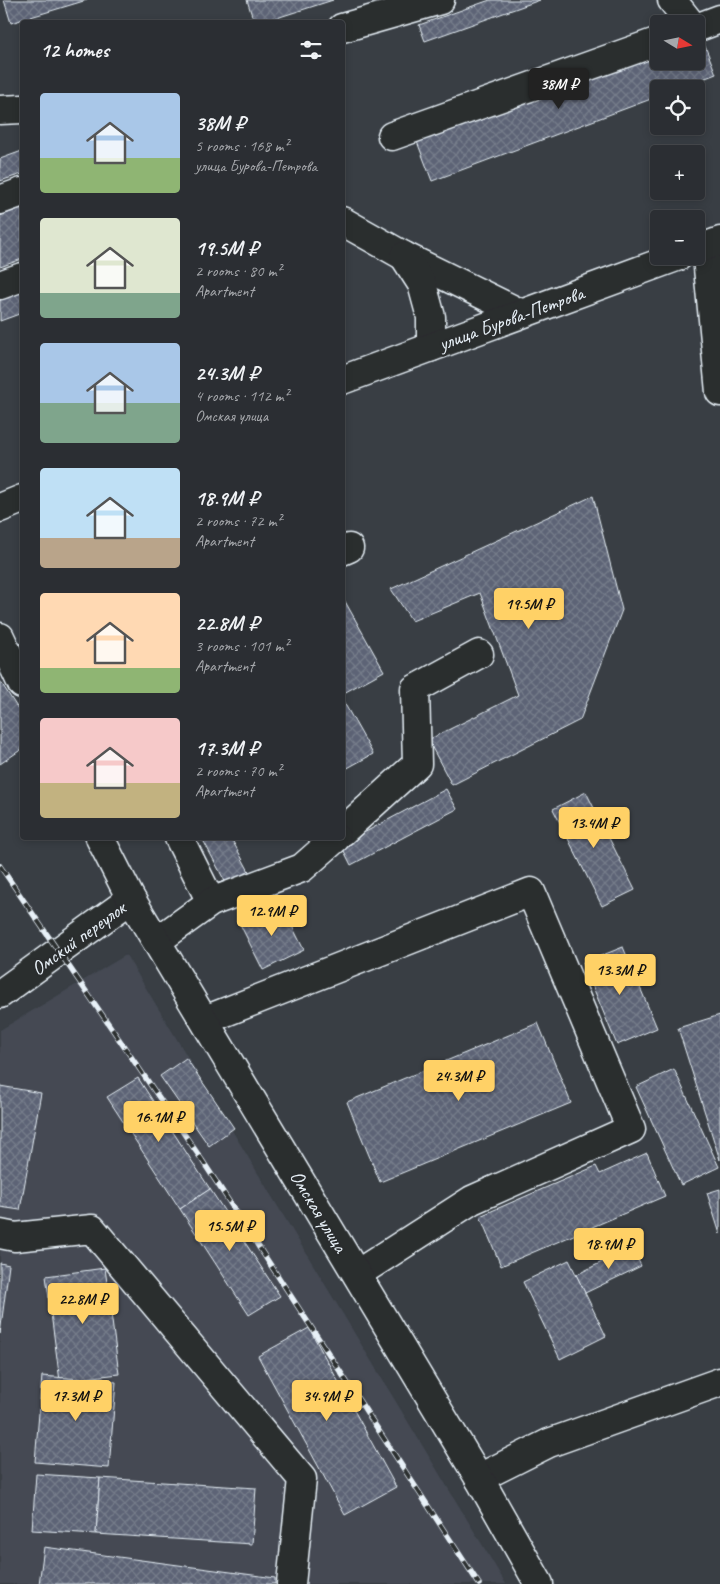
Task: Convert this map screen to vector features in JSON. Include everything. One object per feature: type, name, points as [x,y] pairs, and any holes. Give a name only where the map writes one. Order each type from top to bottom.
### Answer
[{"type":"main road","points":[[345,27],[440,0]]},
{"type":"main road","points":[[672,0],[684,15]]},
{"type":"main road","points":[[705,25],[720,19]]},
{"type":"main road","points":[[392,136],[650,44]]},
{"type":"main road","points":[[0,110],[20,109]]},
{"type":"main road","points":[[0,200],[20,193]]},
{"type":"main road","points":[[345,224],[404,256],[520,313]]},
{"type":"main road","points":[[707,246],[720,391]]},
{"type":"main road","points":[[404,256],[422,284],[431,317],[431,347]]},
{"type":"main road","name":"улица Бурова-Петрова","points":[[345,379],[654,265]]},
{"type":"main road","points":[[0,286],[20,278]]},
{"type":"main road","points":[[0,508],[20,500]]},
{"type":"main road","points":[[0,637],[20,680]]},
{"type":"main road","points":[[345,829],[417,764],[415,689],[479,654]]},
{"type":"main road","name":"Омская улица","points":[[101,840],[131,899],[479,1478],[539,1584]]},
{"type":"main road","points":[[180,840],[211,902]]},
{"type":"main road","points":[[157,942],[211,902],[302,868],[334,840]]},
{"type":"main road","points":[[205,1020],[531,892],[631,1129],[472,1200],[357,1274]]},
{"type":"main road","name":"Омский переулок","points":[[0,994],[131,899]]},
{"type":"main road","points":[[0,1234],[15,1237],[92,1229],[302,1479],[291,1584]]},
{"type":"main road","points":[[479,1478],[548,1442],[720,1382]]},
{"type":"shaded area","points":[[126,955],[506,1584],[0,1584],[0,1030]]},
{"type":"building","points":[[4,0],[87,0],[20,20],[11,23]]},
{"type":"building","points":[[247,0],[333,0],[270,20],[253,20]]},
{"type":"building","points":[[490,0],[540,0],[425,41],[419,25]]},
{"type":"building","points":[[705,46],[716,74],[700,80],[650,80],[650,99],[432,181],[416,139],[650,50],[650,70],[705,70]]},
{"type":"building","points":[[20,152],[20,175],[0,181],[0,159]]},
{"type":"building","points":[[20,209],[20,260],[0,267],[0,216]]},
{"type":"building","points":[[20,292],[20,314],[0,321],[0,300]]},
{"type":"building","points":[[593,496],[622,610],[580,720],[452,785],[428,740],[518,695],[480,593],[412,621],[391,589]]},
{"type":"building","points":[[345,601],[384,671],[345,692]]},
{"type":"building","points":[[0,681],[20,712],[20,750],[0,764]]},
{"type":"building","points":[[345,704],[373,754],[345,769]]},
{"type":"building","points":[[446,789],[457,809],[351,865],[341,845]]},
{"type":"building","points":[[586,792],[635,890],[602,906],[553,809]]},
{"type":"building","points":[[203,840],[232,840],[252,877],[229,889]]},
{"type":"building","points":[[281,904],[304,950],[263,970],[240,924]]},
{"type":"building","points":[[623,947],[657,1028],[617,1045],[583,963]]},
{"type":"building","points":[[720,1015],[720,1160],[678,1028]]},
{"type":"building","points":[[538,1023],[571,1103],[380,1182],[347,1102]]},
{"type":"building","points":[[186,1058],[234,1128],[209,1146],[160,1076]]},
{"type":"building","points":[[674,1069],[719,1167],[681,1185],[636,1087]]},
{"type":"building","points":[[138,1078],[210,1189],[180,1209],[107,1097]]},
{"type":"building","points":[[0,1086],[41,1093],[20,1210],[0,1207]]},
{"type":"building","points":[[647,1153],[665,1196],[501,1266],[480,1216],[596,1166],[600,1174]]},
{"type":"building","points":[[210,1189],[280,1296],[249,1315],[180,1209]]},
{"type":"building","points":[[720,1189],[720,1234],[707,1193]]},
{"type":"building","points":[[632,1247],[641,1266],[585,1293],[576,1275]]},
{"type":"building","points":[[569,1260],[606,1336],[560,1359],[523,1282]]},
{"type":"building","points":[[0,1263],[9,1265],[0,1334]]},
{"type":"building","points":[[105,1268],[119,1374],[60,1381],[46,1276]]},
{"type":"building","points":[[309,1328],[396,1487],[345,1515],[258,1356]]},
{"type":"building","points":[[42,1376],[116,1382],[109,1468],[35,1462]]},
{"type":"building","points":[[36,1474],[100,1478],[96,1534],[32,1530]]},
{"type":"building","points":[[100,1478],[256,1488],[252,1544],[96,1534]]},
{"type":"building","points":[[44,1547],[275,1578],[275,1584],[39,1584]]},
{"type":"railway","points":[[0,866],[202,1160],[479,1584]]}]
